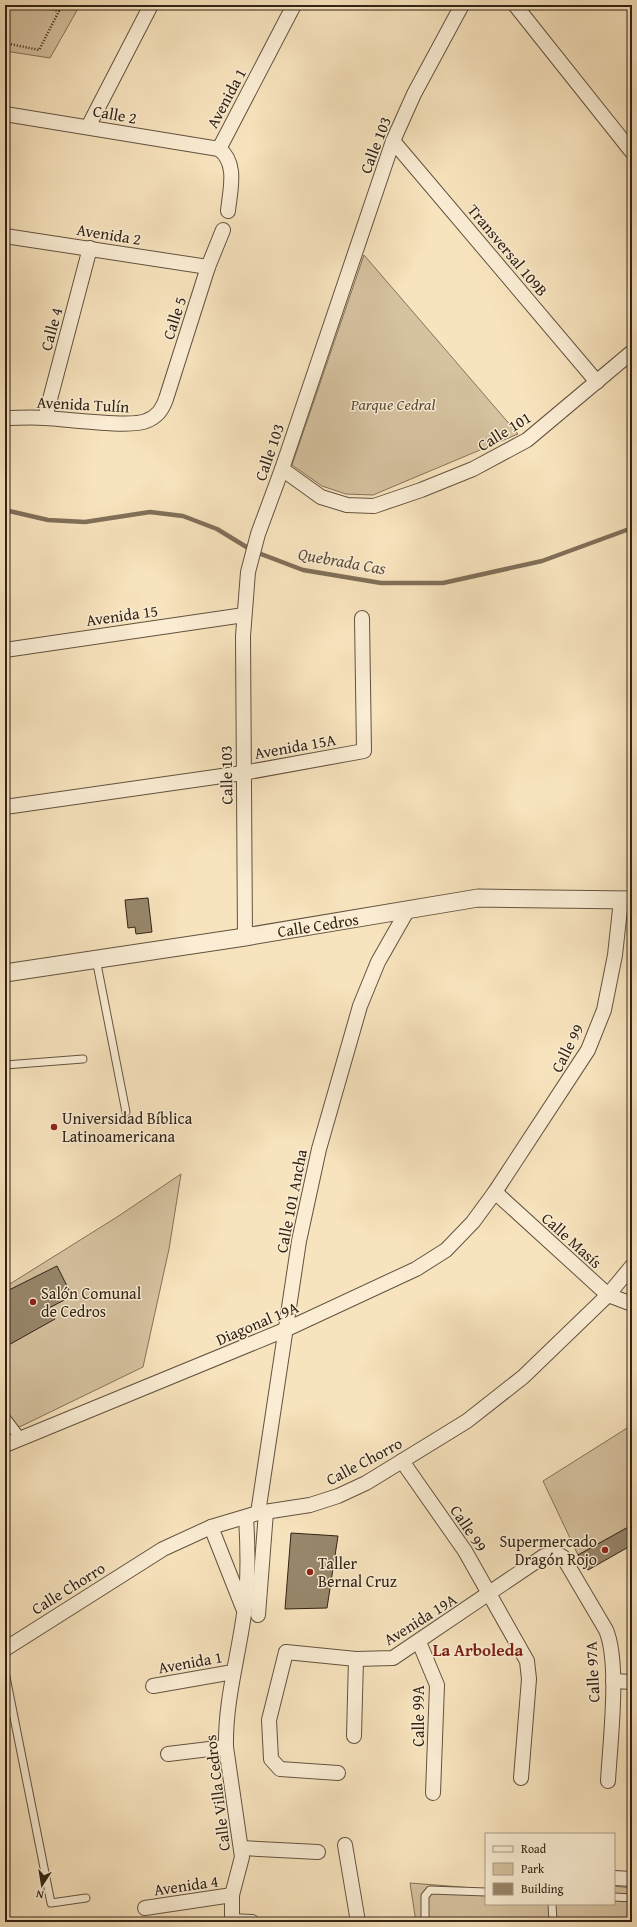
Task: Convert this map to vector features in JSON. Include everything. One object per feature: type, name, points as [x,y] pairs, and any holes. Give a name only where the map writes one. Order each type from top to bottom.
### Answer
[{"type":"street","points":[[88,127],[151,5]]},
{"type":"street","name":"Avenida 1","points":[[228,211],[231,167],[225,153],[219,149],[294,5]]},
{"type":"street","name":"Calle 103","points":[[245,938],[243,773],[244,615],[248,572],[258,534],[282,469],[393,141],[414,94],[462,5]]},
{"type":"street","points":[[515,5],[632,152]]},
{"type":"street","name":"Calle 2","points":[[5,114],[219,149]]},
{"type":"street","name":"Transversal 109B","points":[[393,141],[597,382]]},
{"type":"street","name":"Calle 5","points":[[157,416],[163,408],[208,267],[222,230]]},
{"type":"street","name":"Avenida 2","points":[[5,236],[208,267]]},
{"type":"street","name":"Calle 4","points":[[45,418],[90,248]]},
{"type":"street","name":"Calle 101","points":[[282,469],[321,497],[347,505],[374,506],[421,490],[473,469],[527,440],[632,352]]},
{"type":"street","name":"Avenida Tulín","points":[[5,418],[45,418],[130,424],[145,422],[157,416]]},
{"type":"street","name":"Avenida 15","points":[[5,650],[244,615]]},
{"type":"street","name":"Avenida 15A","points":[[5,807],[243,773],[364,751],[362,618]]},
{"type":"street","name":"Calle Cedros","points":[[5,973],[245,938],[478,898],[626,900]]},
{"type":"street","name":"Calle 99","points":[[495,1192],[588,1050],[604,1010],[626,900]]},
{"type":"street","name":"Calle 101 Ancha","points":[[257,1514],[287,1329],[299,1240],[319,1149],[360,1006],[378,962],[407,911]]},
{"type":"street","name":"Calle Masís","points":[[495,1192],[608,1295],[632,1304]]},
{"type":"street","name":"Diagonal 19A","points":[[5,1445],[287,1329],[416,1270],[446,1250],[473,1222],[495,1192]]},
{"type":"street","name":"Calle Chorro","points":[[5,1648],[162,1549],[211,1527],[257,1514],[310,1505],[338,1496],[366,1483],[467,1422],[523,1377],[608,1295],[632,1266]]},
{"type":"street","points":[[5,1418],[21,1439]]},
{"type":"street","name":"Calle 99","points":[[402,1461],[464,1551],[490,1594],[528,1663],[529,1679],[521,1778]]},
{"type":"street","points":[[251,1613],[249,1552],[257,1514]]},
{"type":"street","points":[[251,1613],[257,1514]]},
{"type":"street","points":[[211,1527],[251,1613]]},
{"type":"street","name":"Avenida 19A","points":[[338,1773],[280,1769],[271,1759],[270,1720],[286,1652],[356,1659],[386,1660],[393,1658],[419,1642],[544,1556],[556,1553]]},
{"type":"street","name":"Calle 97A","points":[[556,1553],[563,1557],[608,1635],[613,1681],[608,1781]]},
{"type":"street","name":"Calle Villa Cedros","points":[[232,1921],[232,1895],[242,1856],[226,1747],[226,1730],[233,1672],[251,1613]]},
{"type":"street","name":"Calle 99A","points":[[419,1642],[436,1685],[433,1793]]},
{"type":"street","points":[[354,1736],[356,1659]]},
{"type":"street","name":"Avenida 1","points":[[153,1686],[233,1672]]},
{"type":"street","points":[[613,1681],[632,1682]]},
{"type":"street","points":[[168,1754],[226,1747]]},
{"type":"street","points":[[345,1845],[358,1922]]},
{"type":"street","points":[[241,1848],[318,1852]]},
{"type":"street","points":[[615,1878],[632,1879]]},
{"type":"street","name":"Avenida 4","points":[[145,1908],[232,1895]]},
{"type":"street","points":[[232,1921],[252,1922]]},
{"type":"lane","points":[[96,959],[126,1112]]},
{"type":"lane","points":[[5,1065],[83,1059]]},
{"type":"lane","points":[[5,1672],[50,1903],[86,1898]]},
{"type":"lane","points":[[425,1922],[426,1896],[430,1890],[485,1892]]},
{"type":"lane","points":[[615,1898],[632,1898]]},
{"type":"lane","points":[[552,1905],[553,1922]]},
{"type":"path","points":[[5,42],[39,50],[59,11],[31,5]]},
{"type":"green space","points":[[5,5],[80,5],[50,58],[5,51]]},
{"type":"green space","name":"Parque Cedral","points":[[364,255],[518,434],[373,495],[346,494],[322,486],[292,465]]},
{"type":"green space","points":[[181,1174],[169,1249],[143,1367],[5,1434],[5,1287],[117,1217]]},
{"type":"green space","points":[[632,1425],[632,1525],[578,1555],[543,1481]]},
{"type":"green space","points":[[410,1883],[485,1889],[485,1905],[615,1905],[615,1886],[632,1888],[632,1922],[416,1922]]},
{"type":"building","points":[[148,898],[152,932],[136,934],[135,927],[128,928],[125,900]]},
{"type":"building","name":"Salón Comunal de Cedros","points":[[57,1266],[72,1296],[49,1308],[55,1319],[5,1347],[5,1292]]},
{"type":"building","name":"Supermercado Dragón Rojo","points":[[632,1525],[632,1545],[588,1570],[578,1555]]},
{"type":"building","name":"Taller Bernal Cruz","points":[[291,1533],[338,1536],[327,1608],[285,1609]]},
{"type":"waterway","name":"Quebrada Cas","points":[[5,510],[48,520],[85,522],[150,512],[183,516],[217,529],[253,551],[303,570],[381,583],[443,583],[542,561],[632,528]]},
{"type":"place","name":"Universidad Bíblica Latinoamericana","points":[[54,1127]]},
{"type":"place","name":"Salón Comunal de Cedros","points":[[33,1302]]},
{"type":"place","name":"Supermercado Dragón Rojo","points":[[605,1550]]},
{"type":"place","name":"Taller Bernal Cruz","points":[[310,1572]]},
{"type":"district","name":"La Arboleda","points":[[478,1650]]}]
